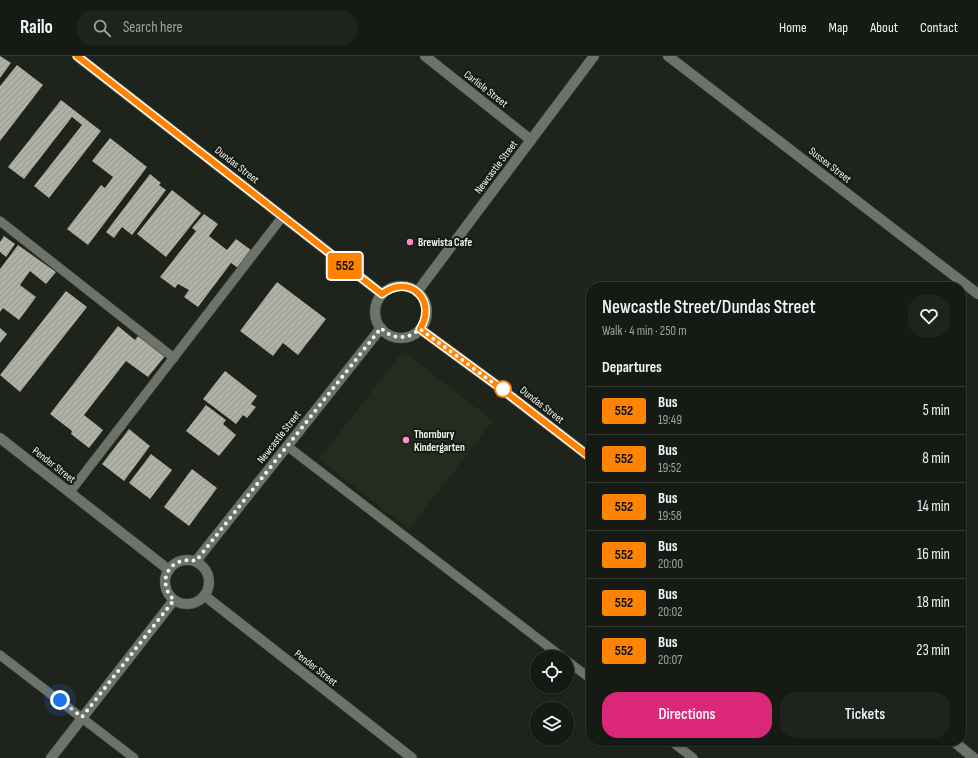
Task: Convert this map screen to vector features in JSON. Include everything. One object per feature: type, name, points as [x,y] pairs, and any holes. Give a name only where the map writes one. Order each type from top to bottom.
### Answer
[{"type":"street","name":"Dundas Street","points":[[78,56],[382,294]]},
{"type":"street","name":"Carlisle Street","points":[[425,56],[531,140]]},
{"type":"street","name":"Newcastle Street","points":[[417,292],[594,56]]},
{"type":"street","name":"Sussex Street","points":[[668,56],[962,282]]},
{"type":"street","name":"Sussex Street","points":[[966,285],[978,294]]},
{"type":"street","points":[[403,286],[417,292],[426,306],[425,322],[415,334],[400,338],[386,333],[381,328],[377,322],[375,307],[382,294],[388,290],[403,286]]},
{"type":"street","name":"Newcastle Street","points":[[196,561],[381,328]]},
{"type":"street","name":"Dundas Street","points":[[420,329],[495,384],[586,454]]},
{"type":"street","name":"Pender Street","points":[[0,438],[168,570]]},
{"type":"street","points":[[184,560],[196,561],[207,570],[209,577],[210,584],[205,596],[200,601],[186,605],[174,600],[169,595],[165,582],[168,570],[173,565],[184,560]]},
{"type":"street","name":"Pender Street","points":[[205,596],[412,758]]},
{"type":"street","points":[[51,758],[174,600]]},
{"type":"street","points":[[958,746],[974,758]]},
{"type":"lane","points":[[70,492],[283,216]]},
{"type":"lane","points":[[0,221],[174,358]]},
{"type":"lane","points":[[287,446],[553,650]]},
{"type":"lane","points":[[0,655],[134,758]]},
{"type":"lane","points":[[574,666],[586,675]]},
{"type":"lane","points":[[677,746],[693,758]]},
{"type":"shaded area","name":"Thornbury Kindergarten","points":[[403,351],[493,421],[409,529],[319,459]]},
{"type":"building","points":[[0,56],[11,63],[0,78]]},
{"type":"building","points":[[17,65],[43,85],[0,141],[0,86]]},
{"type":"building","points":[[61,100],[101,131],[49,198],[34,186],[82,125],[72,117],[24,179],[8,167]]},
{"type":"building","points":[[110,138],[147,167],[88,245],[67,229],[101,185],[105,188],[113,177],[92,161]]},
{"type":"building","points":[[150,174],[161,183],[159,185],[166,190],[132,235],[122,227],[114,238],[106,232]]},
{"type":"building","points":[[172,190],[201,213],[166,257],[137,234]]},
{"type":"building","points":[[204,214],[218,224],[209,236],[227,250],[236,239],[251,250],[238,268],[231,263],[198,307],[184,297],[189,290],[178,284],[175,288],[160,277],[196,231],[192,228]]},
{"type":"building","points":[[4,236],[15,244],[6,257],[0,252],[0,242]]},
{"type":"building","points":[[18,245],[56,272],[46,284],[30,271],[20,285],[36,297],[19,320],[3,308],[0,312],[0,269]]},
{"type":"building","points":[[277,282],[326,319],[298,355],[283,343],[273,356],[240,331]]},
{"type":"building","points":[[66,291],[87,307],[20,392],[0,375]]},
{"type":"building","points":[[118,326],[135,340],[138,336],[165,356],[148,377],[126,361],[84,415],[103,430],[89,448],[71,434],[72,431],[50,414]]},
{"type":"building","points":[[0,328],[7,334],[0,343]]},
{"type":"building","points":[[225,371],[257,396],[251,404],[256,407],[247,418],[243,415],[236,424],[203,399]]},
{"type":"building","points":[[206,405],[226,420],[223,424],[236,435],[219,456],[186,431]]},
{"type":"building","points":[[129,429],[150,446],[124,481],[102,464]]},
{"type":"building","points":[[151,454],[172,470],[150,499],[129,483]]},
{"type":"building","points":[[192,469],[217,488],[189,526],[164,507]]},
{"type":"bus line","name":"552","points":[[77,56],[382,294],[395,287],[403,286],[417,292],[426,306],[425,322],[420,329],[495,384],[586,454]]},
{"type":"place","name":"Brewista Cafe","points":[[410,242]]},
{"type":"place","name":"Thornbury Kindergarten","points":[[406,440]]},
{"type":"route","points":[[60,700],[82,717],[174,600],[166,589],[165,582],[168,570],[173,565],[184,560],[196,561],[381,328],[393,337],[400,338],[415,334],[420,329],[507,393],[503,389]]}]
